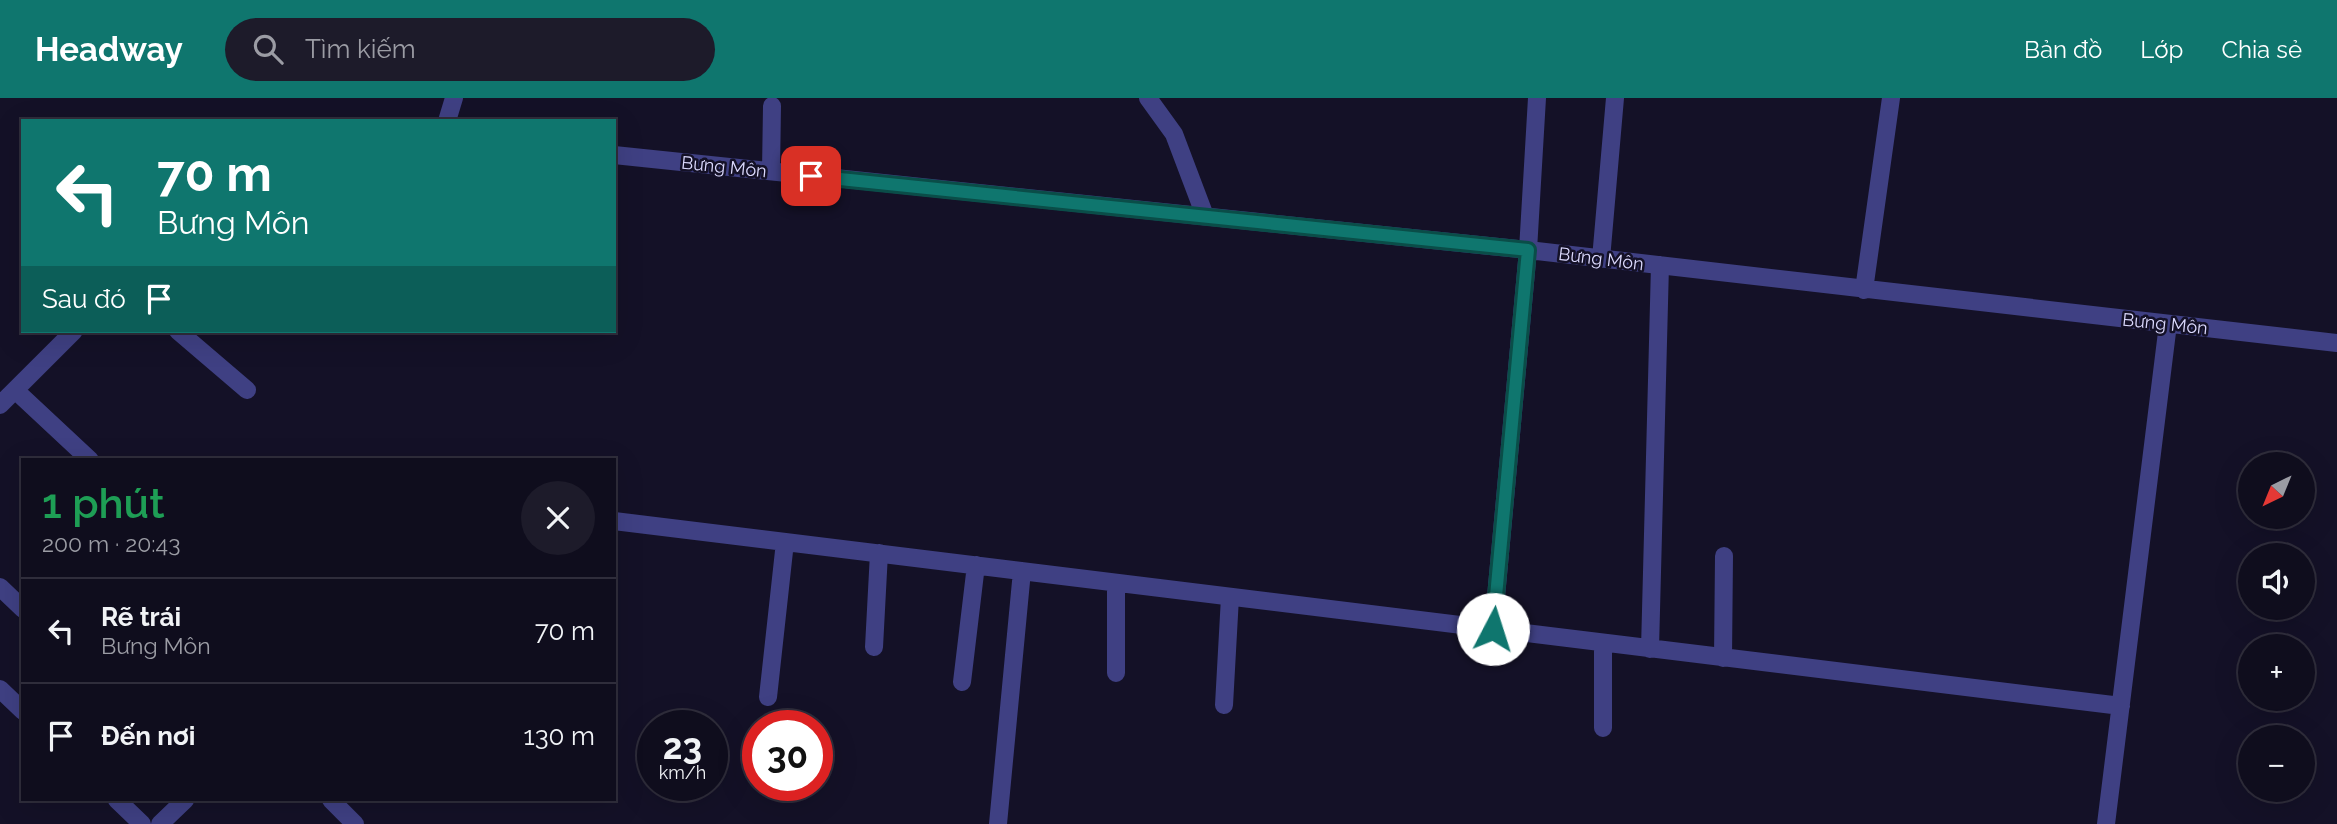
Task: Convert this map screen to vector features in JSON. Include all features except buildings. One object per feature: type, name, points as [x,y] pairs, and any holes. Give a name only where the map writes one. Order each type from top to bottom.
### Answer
[{"type":"street","points":[[448,119],[454,98]]},
{"type":"street","points":[[1493,629],[1528,250],[1537,98]]},
{"type":"street","points":[[1601,259],[1615,98]]},
{"type":"street","points":[[1864,290],[1891,98]]},
{"type":"street","points":[[1156,102],[1174,134],[1205,216]]},
{"type":"street","points":[[771,172],[772,106]]},
{"type":"street","name":"Bưng Môn","points":[[616,155],[1528,250],[2337,343]]},
{"type":"street","points":[[1650,649],[1660,265]]},
{"type":"street","points":[[2106,824],[2168,324]]},
{"type":"street","points":[[0,405],[72,333]]},
{"type":"street","points":[[180,333],[247,390]]},
{"type":"street","points":[[15,390],[88,458]]},
{"type":"street","points":[[616,521],[2120,706]]},
{"type":"street","points":[[768,697],[785,542]]},
{"type":"street","points":[[874,647],[879,553]]},
{"type":"street","points":[[1723,658],[1724,556]]},
{"type":"street","points":[[962,682],[976,565]]},
{"type":"street","points":[[998,824],[1022,571]]},
{"type":"street","points":[[1116,583],[1116,673]]},
{"type":"street","points":[[0,587],[21,607]]},
{"type":"street","points":[[1224,705],[1230,597]]},
{"type":"street","points":[[1603,643],[1603,728]]},
{"type":"street","points":[[0,689],[21,708]]},
{"type":"street","points":[[118,801],[142,824]]},
{"type":"street","points":[[160,824],[184,801]]},
{"type":"street","points":[[332,801],[355,824]]},
{"type":"route","points":[[811,176],[1528,250],[1493,629]]}]
